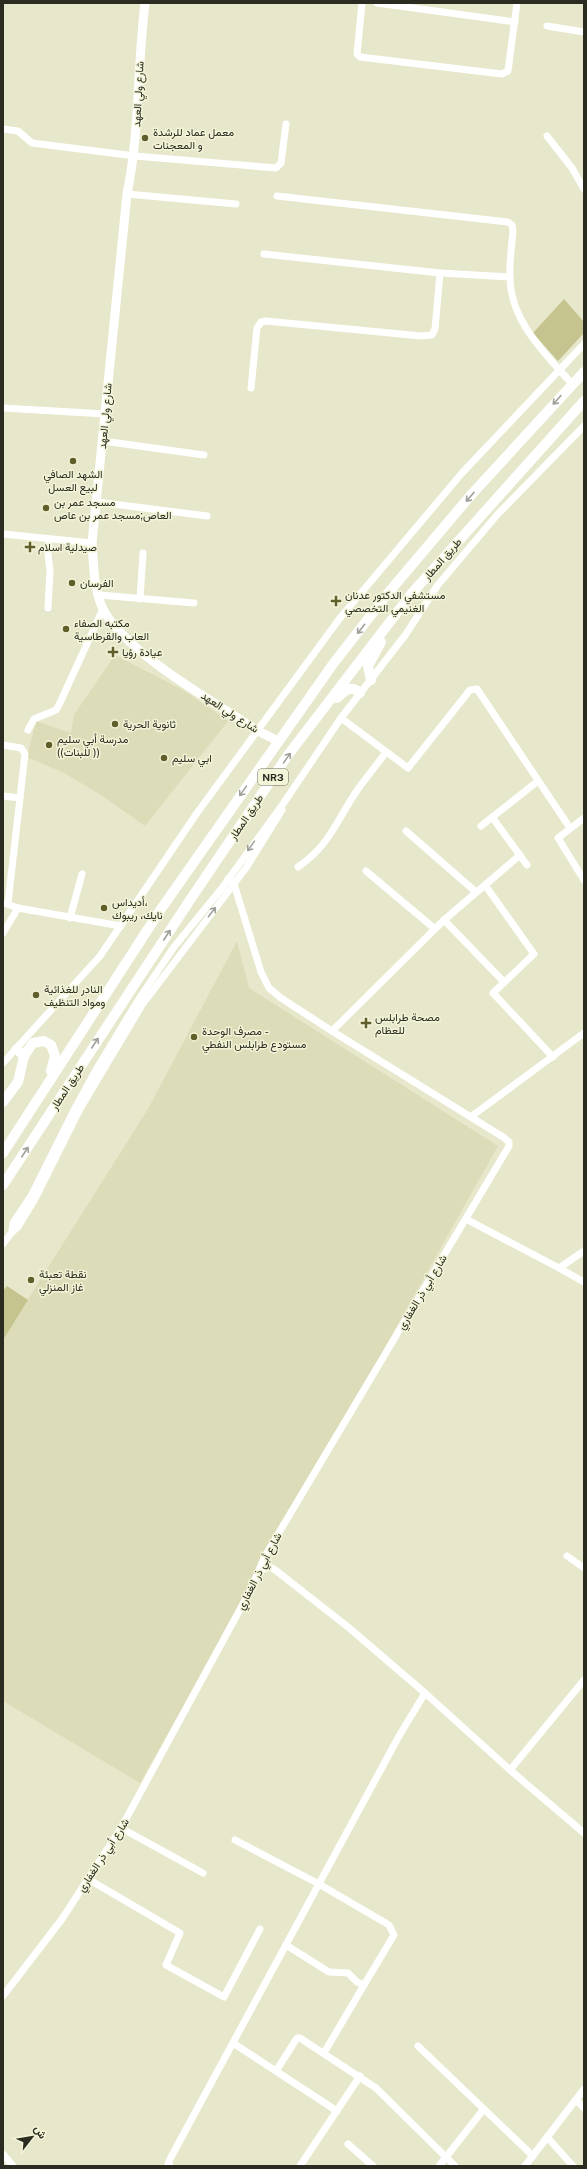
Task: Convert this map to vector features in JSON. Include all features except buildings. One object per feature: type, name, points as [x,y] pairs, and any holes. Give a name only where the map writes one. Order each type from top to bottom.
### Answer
[{"type":"highway","name":"طريق المطار","points":[[3,1153],[46,1084],[161,909],[278,741],[334,664],[389,592],[471,496],[584,372]]},
{"type":"highway","name":"طريق المطار","points":[[3,1185],[190,900],[288,755],[400,608],[496,498],[584,401]]},
{"type":"highway","points":[[371,680],[368,670],[370,662],[400,608]]},
{"type":"highway","points":[[322,711],[347,689],[355,689],[360,693]]},
{"type":"highway","points":[[3,1102],[18,1082],[24,1056],[28,1048],[38,1041],[44,1041],[51,1045],[55,1056],[46,1084]]},
{"type":"highway","points":[[16,1048],[24,1056]]},
{"type":"main road","name":"شارع ولي العهد","points":[[145,3],[141,39],[134,156],[127,194],[92,543],[94,582],[103,609],[123,635],[142,653],[258,731],[278,741]]},
{"type":"street","points":[[362,3],[356,47],[357,54],[360,57],[506,74],[508,70],[517,3]]},
{"type":"street","points":[[377,3],[515,22]]},
{"type":"street","points":[[547,26],[584,32]]},
{"type":"street","points":[[3,129],[18,131],[32,143],[134,156],[276,168],[281,163],[286,124]]},
{"type":"street","points":[[547,136],[572,168],[584,189]]},
{"type":"street","points":[[127,194],[236,204]]},
{"type":"street","points":[[277,196],[508,222],[512,225],[514,230],[510,278],[521,322],[572,384]]},
{"type":"street","points":[[264,254],[440,273],[510,278]]},
{"type":"street","points":[[251,388],[258,328],[261,322],[266,320],[421,336],[432,335],[435,329],[440,273]]},
{"type":"street","points":[[3,1063],[100,956],[197,813],[331,629],[352,603],[462,473],[584,344]]},
{"type":"street","points":[[3,408],[105,414]]},
{"type":"street","points":[[3,1244],[18,1226],[35,1199],[78,1107],[137,1002],[174,948],[228,879],[283,804],[341,718],[406,634],[437,586],[497,515],[584,426]]},
{"type":"street","points":[[103,441],[204,455]]},
{"type":"street","points":[[97,502],[207,516]]},
{"type":"street","points":[[3,534],[92,543]]},
{"type":"street","points":[[48,608],[50,570],[48,555],[49,539]]},
{"type":"street","points":[[140,599],[143,553]]},
{"type":"street","points":[[99,596],[194,603]]},
{"type":"street","points":[[28,730],[34,718],[58,708],[103,609]]},
{"type":"street","points":[[341,718],[405,768],[411,766],[474,688],[477,689],[570,828]]},
{"type":"street","points":[[3,745],[21,748],[25,754],[5,903],[18,908],[121,926]]},
{"type":"street","points":[[298,867],[314,856],[327,840],[356,792],[386,752]]},
{"type":"street","points":[[481,826],[538,781]]},
{"type":"street","points":[[3,796],[20,798]]},
{"type":"street","points":[[78,1107],[142,1006],[234,884],[282,811],[283,804]]},
{"type":"street","points":[[492,817],[527,865]]},
{"type":"street","points":[[584,818],[560,836],[559,842],[584,880]]},
{"type":"street","points":[[406,831],[476,892]]},
{"type":"street","points":[[332,1031],[444,920],[520,854]]},
{"type":"street","points":[[366,871],[435,929]]},
{"type":"street","points":[[70,918],[82,874]]},
{"type":"street","points":[[228,879],[234,884],[263,976],[269,988],[281,998],[332,1031],[472,1116],[584,1033]]},
{"type":"street","points":[[485,885],[534,954],[493,994],[553,1057]]},
{"type":"street","points":[[3,933],[18,908]]},
{"type":"street","points":[[444,920],[504,982]]},
{"type":"street","name":"شارع أبي ذر الغفاري","points":[[3,1996],[62,1919],[121,1828],[191,1702],[269,1548],[509,1146],[509,1142],[472,1116]]},
{"type":"street","points":[[466,1219],[584,1282]]},
{"type":"street","points":[[559,1268],[584,1251]]},
{"type":"street","points":[[567,1556],[584,1568]]},
{"type":"street","points":[[258,1571],[269,1567],[274,1569],[348,1627],[425,1693],[510,1770],[584,1833]]},
{"type":"street","points":[[510,1770],[584,1680]]},
{"type":"street","points":[[170,2166],[168,2164],[170,2159],[234,2044],[399,1736],[425,1693]]},
{"type":"street","points":[[121,1828],[203,1873]]},
{"type":"street","points":[[235,1840],[319,1884],[389,1925],[393,1930],[394,1935],[324,2054]]},
{"type":"street","points":[[88,1879],[180,1933],[166,1965],[224,1997],[260,1929]]},
{"type":"street","points":[[286,1945],[329,1972],[348,1974],[364,1985]]},
{"type":"street","points":[[276,2070],[297,2038],[300,2038],[360,2076],[376,2088],[455,2166]]},
{"type":"street","points":[[234,2044],[276,2070],[336,2111]]},
{"type":"street","points":[[418,2046],[533,2156]]},
{"type":"street","points":[[300,2166],[360,2076]]},
{"type":"street","points":[[525,2166],[584,2089]]},
{"type":"street","points":[[576,2100],[584,2108]]},
{"type":"street","points":[[439,2166],[484,2110]]},
{"type":"street","points":[[547,2137],[573,2166]]},
{"type":"street","points":[[348,2144],[373,2166]]},
{"type":"street","points":[[3,2154],[13,2166]]},
{"type":"shaded area","points":[[564,299],[584,322],[584,333],[558,361],[533,333]]},
{"type":"shaded area","points":[[115,655],[183,690],[228,721],[145,826],[101,795],[64,773],[27,757],[36,721],[71,733],[74,715]]},
{"type":"shaded area","points":[[237,941],[249,988],[498,1146],[140,1783],[3,1701],[3,1339],[148,1109]]},
{"type":"shaded area","points":[[7,1286],[28,1300],[3,1340],[3,1291]]},
{"type":"place","name":"معمل عماد للرشدة و المعجنات","points":[[145,138]]},
{"type":"place","name":"الشهد الصافي لبيع العسل","points":[[73,461]]},
{"type":"place","name":"مسجد عمر بن العاص;مسجد عمر بن عاص","points":[[46,508]]},
{"type":"place","name":"صيدلية اسلام","points":[[30,547]]},
{"type":"place","name":"الفرسان","points":[[72,583]]},
{"type":"place","name":"مستشفي الدكتور عدنان الغنيمي التخصصي","points":[[336,601]]},
{"type":"place","name":"مكتبه الصفاء العاب والقرطاسية","points":[[66,629]]},
{"type":"place","name":"عيادة رؤيا","points":[[113,652]]},
{"type":"place","name":"ثانوية الحرية","points":[[115,724]]},
{"type":"place","name":"مدرسة أبي سليم ((للبنات ))","points":[[49,745]]},
{"type":"place","name":"ابي سليم","points":[[164,758]]},
{"type":"place","name":"أديداس، نايك، ريبوك","points":[[104,908]]},
{"type":"place","name":"النادر للغذائية ومواد التنظيف","points":[[36,995]]},
{"type":"place","name":"مصحة طرابلس للعظام","points":[[366,1023]]},
{"type":"place","name":"مصرف الوحدة - مستودع طرابلس النفطي","points":[[194,1037]]},
{"type":"place","name":"نقطة تعبئة غاز المنزلي","points":[[31,1280]]}]
